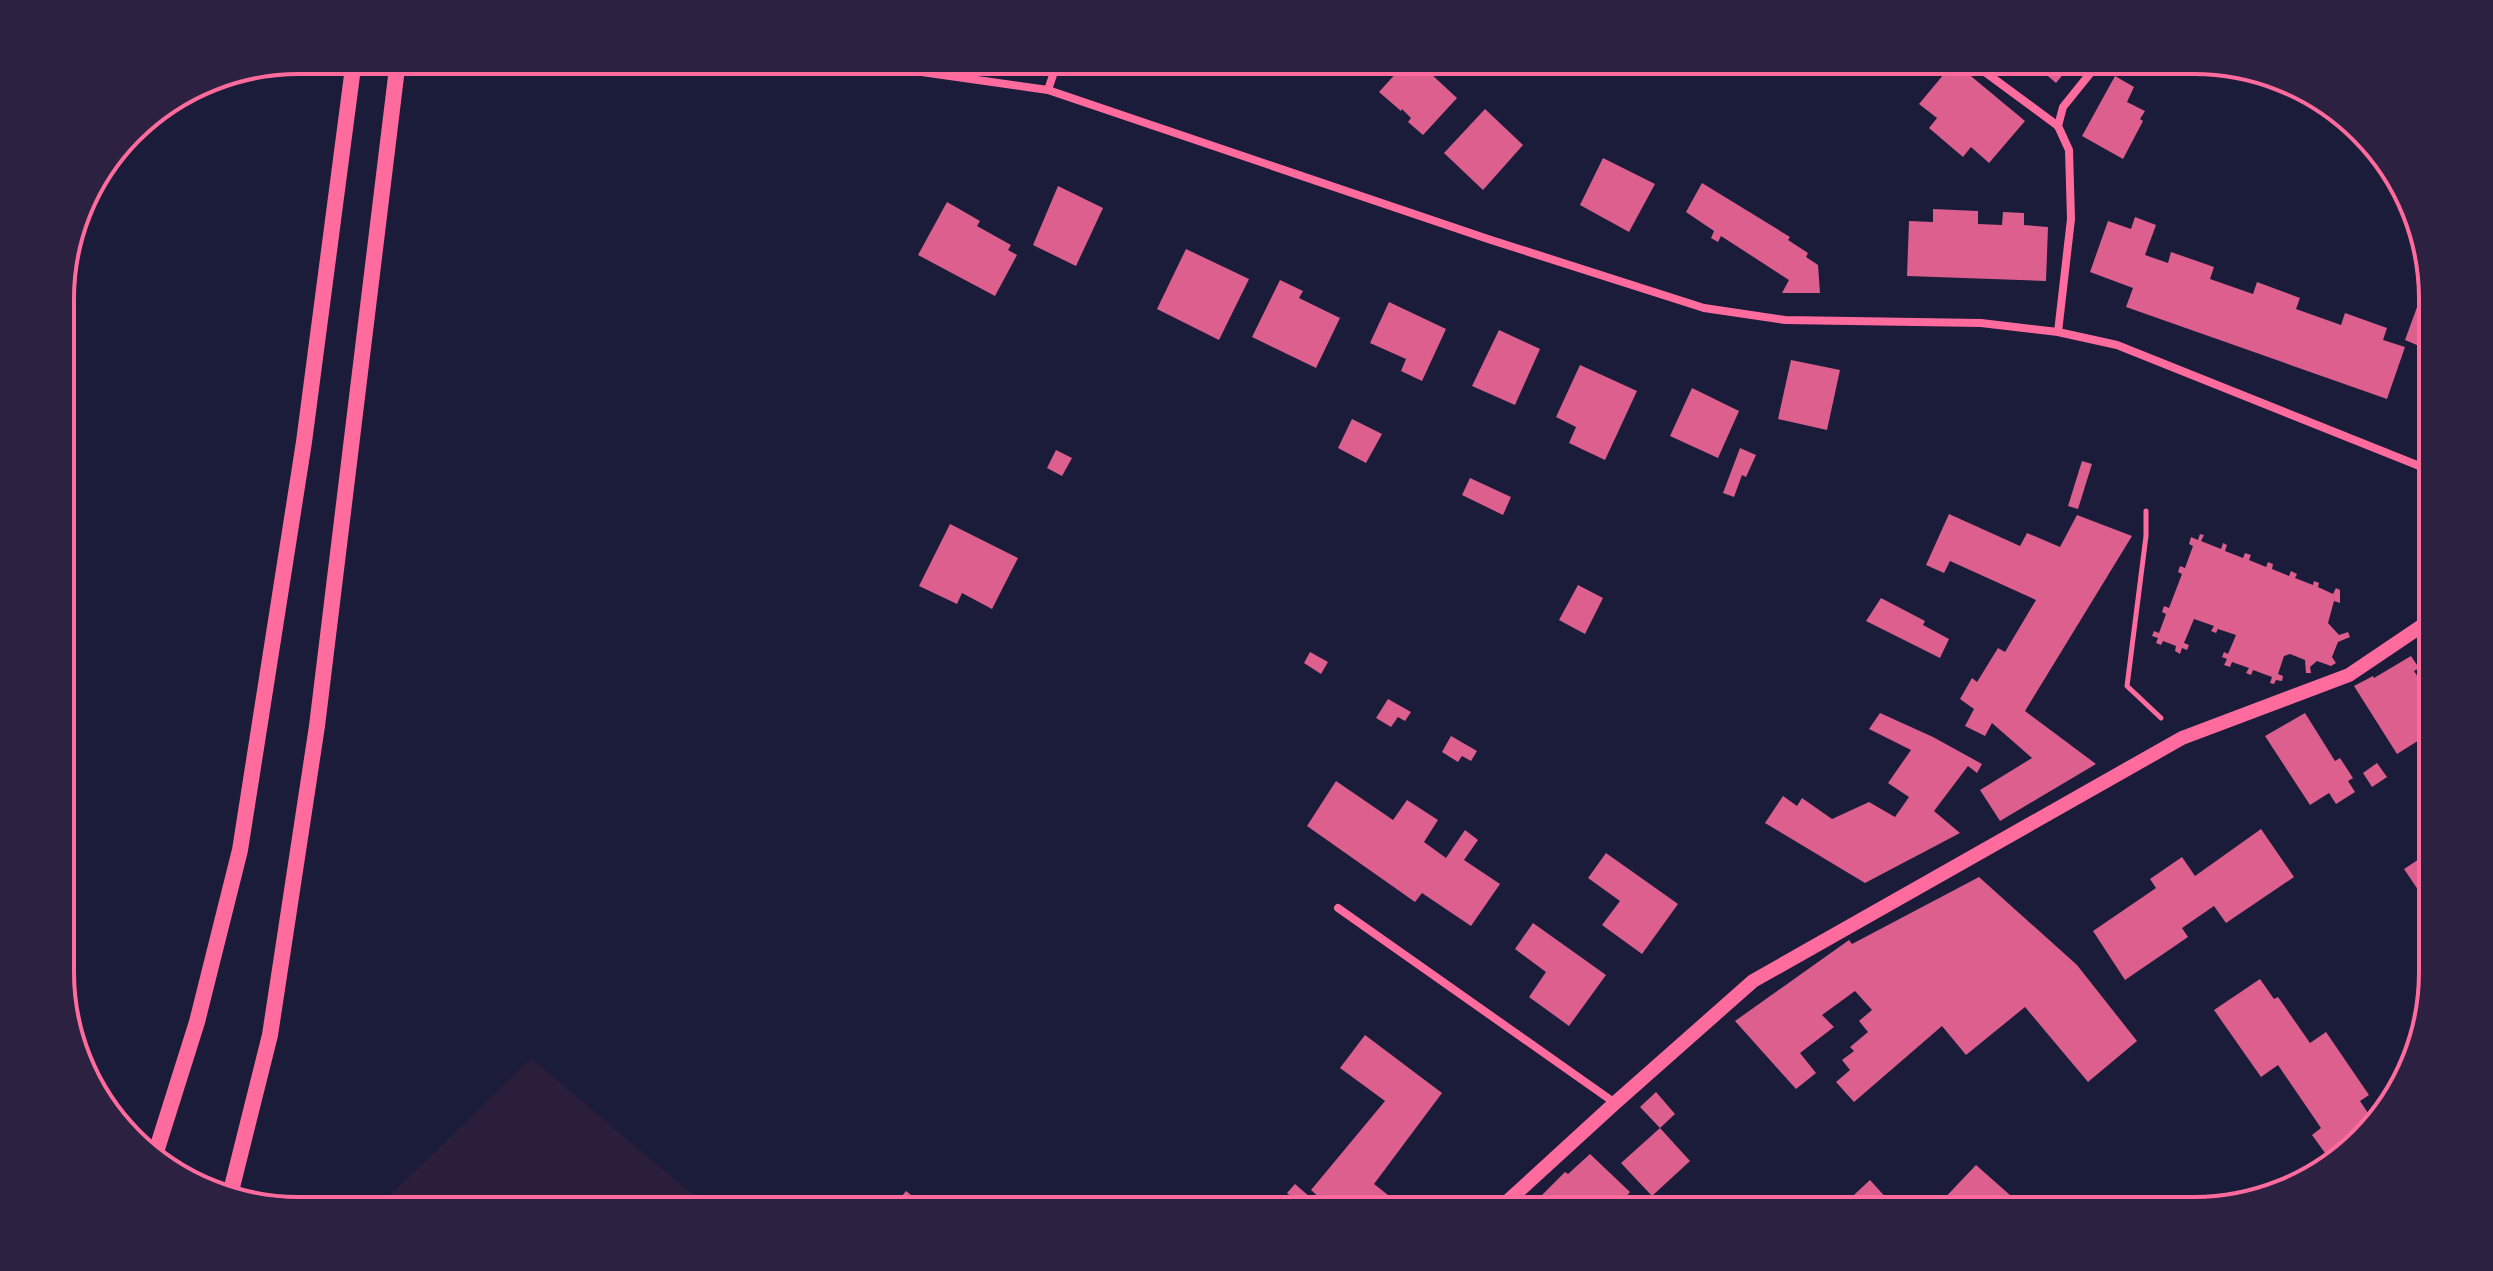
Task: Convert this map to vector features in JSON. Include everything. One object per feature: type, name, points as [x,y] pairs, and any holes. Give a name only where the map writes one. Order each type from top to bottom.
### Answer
[{"type":"main road","points":[[158,1147],[197,1022],[240,850],[304,442],[352,74]]},
{"type":"main road","points":[[232,1187],[270,1035],[317,726],[396,74]]},
{"type":"street","points":[[935,74],[1048,90],[1488,239],[1704,308],[1785,320],[1981,323],[2058,332],[2117,345],[2419,466]]},
{"type":"street","points":[[1048,90],[1053,74]]},
{"type":"street","points":[[1987,74],[2058,126],[2069,150],[2071,219],[2058,332]]},
{"type":"street","points":[[2058,126],[2063,107],[2090,74]]},
{"type":"street","points":[[1512,1197],[1753,981],[2182,738],[2349,675],[2419,628]]},
{"type":"street","points":[[1338,908],[1615,1103]]},
{"type":"path","points":[[2146,511],[2146,536],[2127,686],[2182,738]]},
{"type":"shaded area","points":[[531,1058],[695,1197],[388,1197]]},
{"type":"building","points":[[1395,74],[1431,74],[1457,98],[1423,135],[1408,122],[1411,118],[1402,109],[1379,92]]},
{"type":"building","points":[[1944,74],[1968,74],[2025,121],[1989,163],[1971,147],[1963,157],[1929,128],[1937,118],[1919,104]]},
{"type":"building","points":[[2045,74],[2063,74],[2056,83]]},
{"type":"building","points":[[2115,76],[2134,87],[2127,102],[2145,111],[2123,159],[2082,136]]},
{"type":"building","points":[[1485,109],[1523,145],[1483,190],[1444,153]]},
{"type":"building","points":[[1603,158],[1655,184],[1629,232],[1580,205]]},
{"type":"building","points":[[1702,183],[1790,237],[1788,240],[1808,253],[1806,257],[1818,265],[1820,293],[1782,293],[1789,280],[1721,236],[1718,242],[1711,238],[1714,231],[1686,212]]},
{"type":"building","points":[[1058,186],[1103,208],[1076,266],[1033,245]]},
{"type":"building","points":[[947,202],[980,221],[977,226],[1011,245],[1008,250],[1017,255],[995,296],[918,255]]},
{"type":"building","points":[[1933,209],[1978,211],[1978,224],[2002,225],[2003,212],[2024,213],[2024,225],[2048,227],[2046,281],[1907,276],[1909,221],[1933,222]]},
{"type":"building","points":[[2135,217],[2156,225],[2145,255],[2168,263],[2171,252],[2214,267],[2210,279],[2253,294],[2257,282],[2300,298],[2296,309],[2341,325],[2345,313],[2387,328],[2383,340],[2405,347],[2387,399],[2126,307],[2133,288],[2090,272],[2108,221],[2131,229]]},
{"type":"building","points":[[1186,249],[1249,279],[1219,340],[1157,309]]},
{"type":"building","points":[[1280,280],[1303,291],[1299,298],[1340,318],[1316,368],[1252,337]]},
{"type":"building","points":[[1389,302],[1446,329],[1422,381],[1401,371],[1406,359],[1370,343]]},
{"type":"building","points":[[2419,302],[2419,346],[2405,340]]},
{"type":"building","points":[[1499,330],[1540,349],[1515,405],[1472,386]]},
{"type":"building","points":[[1791,360],[1840,370],[1827,430],[1778,419]]},
{"type":"building","points":[[1580,365],[1637,391],[1605,460],[1569,443],[1576,427],[1556,417]]},
{"type":"building","points":[[1692,388],[1739,411],[1718,458],[1670,436]]},
{"type":"building","points":[[1352,419],[1382,434],[1366,463],[1338,448]]},
{"type":"building","points":[[1740,448],[1756,455],[1746,477],[1742,475],[1734,497],[1723,493]]},
{"type":"building","points":[[1056,450],[1072,458],[1062,476],[1047,468]]},
{"type":"building","points":[[2082,461],[2092,464],[2078,509],[2068,506]]},
{"type":"building","points":[[1470,478],[1511,497],[1503,515],[1462,495]]},
{"type":"building","points":[[1949,514],[2020,546],[2027,533],[2060,547],[2077,515],[2132,536],[2025,711],[2096,764],[2000,821],[1980,790],[2032,758],[1992,723],[1985,736],[1965,726],[1974,709],[1960,699],[1972,678],[1977,682],[1998,648],[2005,652],[2036,600],[1950,561],[1944,573],[1926,565]]},
{"type":"building","points":[[950,524],[1018,558],[992,609],[962,593],[957,604],[919,586]]},
{"type":"building","points":[[2200,534],[2204,535],[2201,541],[2221,549],[2223,543],[2227,545],[2225,551],[2243,558],[2245,553],[2251,555],[2249,560],[2266,567],[2268,562],[2273,564],[2272,569],[2289,576],[2291,571],[2297,574],[2295,578],[2313,585],[2314,581],[2319,583],[2318,587],[2333,594],[2336,588],[2340,590],[2340,603],[2334,601],[2328,623],[2339,635],[2348,632],[2350,637],[2338,642],[2332,657],[2336,663],[2331,666],[2317,661],[2310,667],[2311,673],[2306,673],[2305,660],[2290,654],[2284,656],[2278,674],[2283,676],[2282,681],[2270,683],[2272,677],[2253,670],[2251,675],[2246,673],[2249,668],[2232,662],[2230,667],[2224,665],[2227,659],[2222,657],[2224,652],[2228,654],[2236,635],[2218,629],[2216,633],[2211,631],[2214,626],[2194,619],[2184,643],[2189,645],[2187,650],[2182,648],[2180,654],[2175,651],[2176,646],[2163,641],[2161,645],[2156,643],[2158,638],[2152,636],[2154,631],[2159,633],[2166,614],[2162,612],[2164,606],[2169,608],[2182,574],[2178,572],[2180,566],[2185,568],[2193,546],[2189,544],[2191,537],[2198,540]]},
{"type":"building","points":[[1578,585],[1603,598],[1585,634],[1559,620]]},
{"type":"building","points":[[1881,598],[1925,621],[1923,625],[1949,639],[1940,658],[1866,621]]},
{"type":"building","points":[[1310,652],[1328,662],[1321,674],[1304,663]]},
{"type":"building","points":[[2411,656],[2419,668],[2414,671],[2419,679],[2419,740],[2397,754],[2354,686]]},
{"type":"building","points":[[1388,699],[1411,712],[1405,721],[1398,717],[1391,727],[1376,718]]},
{"type":"building","points":[[1880,713],[1982,764],[1977,773],[1968,766],[1934,811],[1960,833],[1865,883],[1765,823],[1783,796],[1797,806],[1802,798],[1832,819],[1869,802],[1895,817],[1909,797],[1888,783],[1911,750],[1869,729]]},
{"type":"building","points":[[2305,713],[2335,761],[2340,758],[2353,778],[2348,781],[2355,792],[2336,804],[2329,793],[2310,805],[2265,736]]},
{"type":"building","points":[[1451,736],[1477,751],[1471,761],[1462,756],[1458,762],[1442,752]]},
{"type":"building","points":[[2377,763],[2387,777],[2372,787],[2363,773]]},
{"type":"building","points":[[1336,781],[1393,820],[1407,800],[1438,820],[1424,842],[1446,858],[1465,830],[1478,840],[1464,860],[1500,884],[1471,926],[1422,893],[1415,902],[1307,826]]},
{"type":"building","points":[[2261,829],[2294,877],[2226,923],[2214,906],[2182,928],[2188,937],[2125,980],[2093,931],[2156,888],[2150,879],[2182,857],[2195,876]]},
{"type":"building","points":[[1606,853],[1678,904],[1642,954],[1602,925],[1620,901],[1588,878]]},
{"type":"building","points":[[2419,859],[2419,891],[2404,869]]},
{"type":"building","points":[[1979,877],[2077,965],[2137,1041],[2088,1082],[2025,1007],[1966,1055],[1942,1026],[1854,1102],[1836,1082],[1850,1070],[1842,1060],[1854,1051],[1850,1047],[1868,1032],[1859,1021],[1872,1010],[1855,991],[1822,1015],[1834,1027],[1800,1053],[1816,1073],[1796,1089],[1735,1021],[1849,940],[1852,944]]},
{"type":"building","points":[[1533,923],[1606,975],[1569,1026],[1529,997],[1546,972],[1515,949]]},
{"type":"building","points":[[2260,979],[2274,999],[2278,997],[2310,1043],[2326,1032],[2369,1095],[2360,1101],[2368,1113],[2326,1154],[2312,1135],[2321,1128],[2278,1065],[2261,1077],[2214,1010]]},
{"type":"building","points":[[1365,1035],[1442,1093],[1374,1184],[1388,1195],[1386,1197],[1319,1197],[1311,1190],[1385,1101],[1340,1068]]},
{"type":"building","points":[[1656,1092],[1675,1114],[1660,1128],[1640,1107]]},
{"type":"building","points":[[1660,1128],[1690,1161],[1652,1196],[1621,1163]]},
{"type":"building","points":[[1590,1154],[1630,1192],[1626,1197],[1540,1197],[1565,1172],[1568,1174]]},
{"type":"building","points":[[1976,1165],[2012,1197],[1946,1197]]},
{"type":"building","points":[[1870,1180],[1885,1197],[1852,1197]]},
{"type":"building","points":[[1295,1184],[1310,1197],[1291,1197],[1287,1193]]}]
